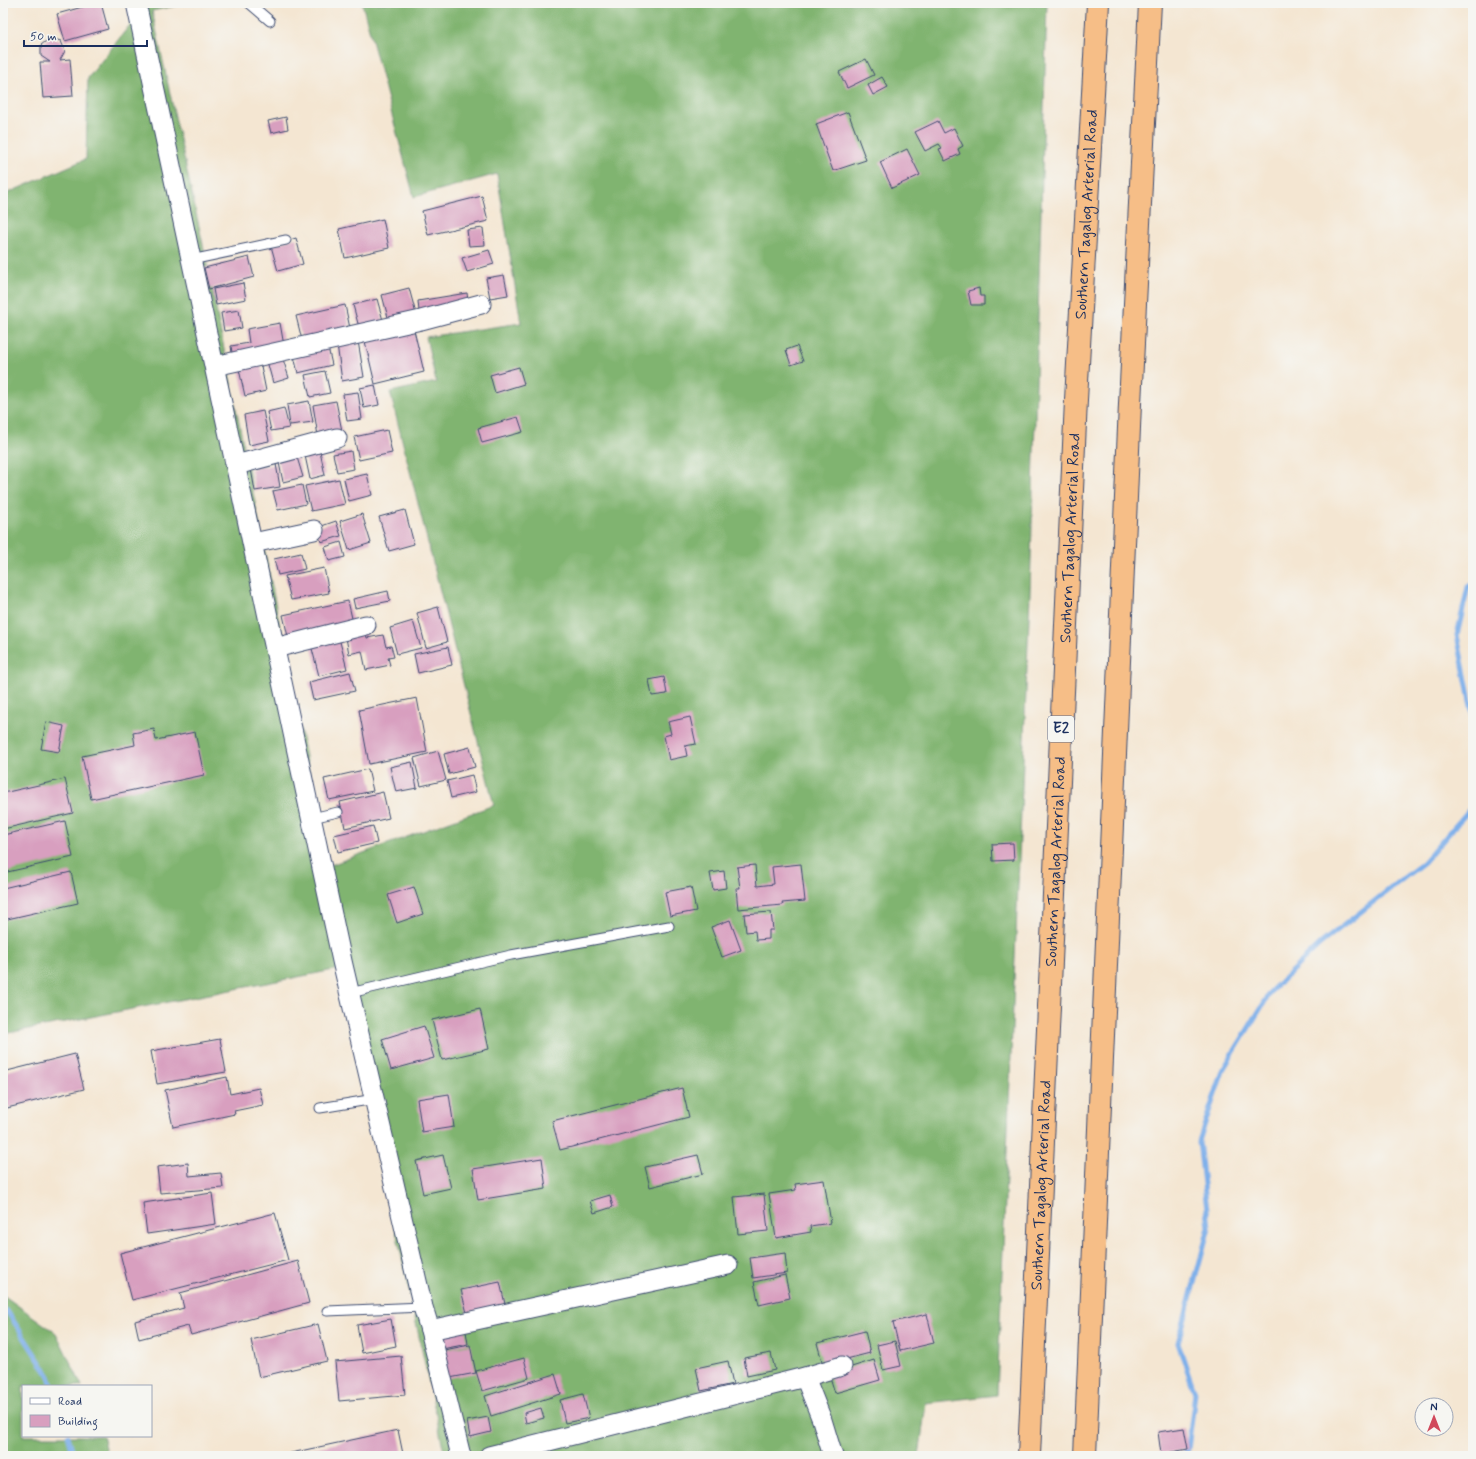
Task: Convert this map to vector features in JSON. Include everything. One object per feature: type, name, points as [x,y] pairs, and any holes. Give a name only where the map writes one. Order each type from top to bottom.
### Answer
[{"type":"highway","name":"Southern Tagalog Arterial Road","points":[[1029,1456],[1076,408],[1098,3]]},
{"type":"highway","points":[[1084,1456],[1130,412],[1150,3]]},
{"type":"street","points":[[136,3],[350,993],[423,1307],[430,1330],[456,1455]]},
{"type":"street","points":[[215,366],[422,320],[481,304]]},
{"type":"street","points":[[236,465],[337,438]]},
{"type":"street","points":[[253,544],[314,530]]},
{"type":"street","points":[[275,648],[366,625]]},
{"type":"street","points":[[430,1330],[728,1265]]},
{"type":"street","points":[[489,1456],[805,1377],[842,1366]]},
{"type":"street","points":[[805,1377],[822,1420],[833,1456]]},
{"type":"lane","points":[[249,3],[270,21]]},
{"type":"lane","points":[[191,260],[286,240]]},
{"type":"lane","points":[[312,818],[338,812]]},
{"type":"lane","points":[[350,993],[511,955],[669,926]]},
{"type":"lane","points":[[320,1108],[375,1100]]},
{"type":"lane","points":[[327,1311],[423,1307]]},
{"type":"green space","points":[[130,3],[190,3],[152,11],[205,254],[328,866],[494,805],[390,392],[436,382],[426,337],[521,323],[497,174],[414,197],[362,3],[1047,3],[1030,594],[997,1395],[926,1403],[919,1456],[445,1456],[339,969],[3,1034],[3,195],[86,159],[88,78],[133,21]]},
{"type":"green space","points":[[3,1295],[56,1333],[82,1385],[22,1385],[22,1437],[103,1437],[108,1456],[3,1456]]},
{"type":"building","points":[[101,3],[108,29],[65,41],[57,14]]},
{"type":"building","points":[[50,38],[61,41],[65,51],[60,60],[70,59],[73,96],[43,98],[40,62],[50,62],[41,56],[41,45]]},
{"type":"building","points":[[866,59],[874,75],[847,88],[839,72]]},
{"type":"building","points":[[882,77],[888,87],[873,95],[868,85]]},
{"type":"building","points":[[848,112],[866,160],[833,171],[816,124]]},
{"type":"building","points":[[286,117],[288,129],[271,133],[268,121]]},
{"type":"building","points":[[938,121],[944,133],[954,128],[963,146],[958,149],[960,154],[945,161],[939,149],[942,148],[939,144],[925,151],[915,132]]},
{"type":"building","points":[[907,149],[920,175],[892,188],[880,162]]},
{"type":"building","points":[[482,196],[488,221],[428,235],[422,211]]},
{"type":"building","points":[[383,219],[389,248],[345,258],[339,229]]},
{"type":"building","points":[[483,228],[485,245],[469,246],[467,230]]},
{"type":"building","points":[[296,238],[303,264],[278,271],[271,246]]},
{"type":"building","points":[[489,250],[494,264],[467,272],[462,258]]},
{"type":"building","points":[[249,257],[254,277],[209,289],[204,268]]},
{"type":"building","points":[[504,275],[508,295],[490,298],[486,278]]},
{"type":"building","points":[[243,283],[246,299],[216,305],[213,289]]},
{"type":"building","points":[[409,288],[416,314],[389,321],[382,295]]},
{"type":"building","points":[[979,288],[980,296],[984,296],[984,305],[971,305],[968,291]]},
{"type":"building","points":[[467,293],[468,302],[419,311],[418,301]]},
{"type":"building","points":[[377,299],[384,324],[360,331],[353,305]]},
{"type":"building","points":[[345,305],[351,333],[303,344],[296,316]]},
{"type":"building","points":[[239,310],[242,328],[224,331],[221,313]]},
{"type":"building","points":[[280,323],[284,346],[233,359],[231,346],[249,343],[247,329]]},
{"type":"building","points":[[413,326],[424,372],[375,384],[364,337]]},
{"type":"building","points":[[358,341],[364,377],[342,381],[337,344]]},
{"type":"building","points":[[327,343],[332,365],[298,373],[293,352]]},
{"type":"building","points":[[797,346],[803,361],[791,365],[786,350]]},
{"type":"building","points":[[282,356],[289,378],[273,383],[267,361]]},
{"type":"building","points":[[260,361],[266,391],[245,396],[238,365]]},
{"type":"building","points":[[519,367],[524,384],[495,393],[490,375]]},
{"type":"building","points":[[325,371],[330,393],[310,397],[305,375]]},
{"type":"building","points":[[375,385],[379,405],[364,408],[360,388]]},
{"type":"building","points":[[358,392],[362,419],[347,421],[343,394]]},
{"type":"building","points":[[309,401],[313,422],[290,425],[287,405]]},
{"type":"building","points":[[336,401],[342,431],[318,436],[313,405]]},
{"type":"building","points":[[284,408],[289,428],[271,431],[267,412]]},
{"type":"building","points":[[263,411],[269,441],[249,445],[244,415]]},
{"type":"building","points":[[518,417],[523,432],[482,443],[478,428]]},
{"type":"building","points":[[387,430],[392,453],[359,460],[354,437]]},
{"type":"building","points":[[319,447],[325,475],[310,479],[304,451]]},
{"type":"building","points":[[351,451],[354,469],[337,472],[333,454]]},
{"type":"building","points":[[296,454],[303,477],[283,482],[278,458]]},
{"type":"building","points":[[276,464],[280,487],[255,491],[251,469]]},
{"type":"building","points":[[367,474],[372,495],[349,501],[344,479]]},
{"type":"building","points":[[339,479],[345,504],[311,511],[305,486]]},
{"type":"building","points":[[302,485],[306,504],[278,510],[273,491]]},
{"type":"building","points":[[405,510],[414,544],[389,551],[379,517]]},
{"type":"building","points":[[362,514],[371,543],[349,550],[340,521]]},
{"type":"building","points":[[336,521],[341,536],[321,542],[316,528]]},
{"type":"building","points":[[341,542],[345,557],[329,561],[325,547]]},
{"type":"building","points":[[301,553],[305,569],[278,575],[274,559]]},
{"type":"building","points":[[324,568],[329,593],[291,600],[285,576]]},
{"type":"building","points":[[388,591],[390,601],[355,608],[353,599]]},
{"type":"building","points":[[348,601],[354,627],[289,641],[283,615]]},
{"type":"building","points":[[438,607],[447,642],[426,648],[417,613]]},
{"type":"building","points":[[413,621],[421,648],[397,654],[390,628]]},
{"type":"building","points":[[365,628],[367,638],[383,635],[386,647],[391,646],[394,657],[388,658],[390,665],[366,670],[362,651],[349,654],[345,632]]},
{"type":"building","points":[[338,634],[347,669],[319,676],[310,641]]},
{"type":"building","points":[[448,647],[452,665],[418,673],[414,654]]},
{"type":"building","points":[[350,672],[355,691],[313,700],[309,682]]},
{"type":"building","points":[[664,677],[667,694],[652,696],[649,680]]},
{"type":"building","points":[[417,698],[427,752],[369,764],[359,710]]},
{"type":"building","points":[[690,717],[696,744],[685,746],[687,756],[669,760],[664,736],[671,734],[668,722]]},
{"type":"building","points":[[46,722],[64,726],[59,752],[41,749]]},
{"type":"building","points":[[154,729],[156,740],[195,732],[204,775],[91,799],[82,756],[135,745],[133,733]]},
{"type":"building","points":[[470,747],[475,767],[449,774],[444,754]]},
{"type":"building","points":[[438,751],[446,780],[421,786],[414,758]]},
{"type":"building","points":[[412,762],[417,788],[396,792],[390,767]]},
{"type":"building","points":[[368,769],[373,791],[329,800],[324,779]]},
{"type":"building","points":[[472,775],[476,792],[451,798],[447,781]]},
{"type":"building","points":[[65,779],[73,813],[3,829],[3,793]]},
{"type":"building","points":[[383,792],[389,818],[345,828],[340,802]]},
{"type":"building","points":[[65,821],[73,857],[3,873],[3,835]]},
{"type":"building","points":[[373,826],[377,843],[338,852],[334,835]]},
{"type":"building","points":[[1013,843],[1014,860],[993,861],[992,844]]},
{"type":"building","points":[[801,864],[805,901],[782,903],[783,905],[738,909],[736,888],[740,888],[737,867],[755,865],[757,886],[774,884],[772,867]]},
{"type":"building","points":[[724,871],[726,888],[713,890],[710,873]]},
{"type":"building","points":[[71,872],[78,903],[3,920],[3,888]]},
{"type":"building","points":[[414,887],[423,914],[397,923],[388,895]]},
{"type":"building","points":[[691,887],[696,911],[670,916],[665,892]]},
{"type":"building","points":[[771,912],[773,930],[769,930],[769,939],[756,940],[755,931],[746,932],[744,914]]},
{"type":"building","points":[[730,920],[741,950],[722,957],[711,927]]},
{"type":"building","points":[[480,1009],[489,1049],[442,1060],[432,1020]]},
{"type":"building","points":[[424,1026],[434,1058],[391,1070],[382,1039]]},
{"type":"building","points":[[220,1039],[226,1072],[157,1084],[151,1051]]},
{"type":"building","points":[[75,1054],[84,1089],[3,1109],[3,1072]]},
{"type":"building","points":[[227,1077],[230,1094],[259,1088],[263,1105],[234,1111],[235,1114],[173,1127],[165,1090]]},
{"type":"building","points":[[682,1088],[689,1117],[560,1150],[552,1121]]},
{"type":"building","points":[[449,1094],[454,1127],[422,1132],[417,1099]]},
{"type":"building","points":[[443,1155],[451,1188],[423,1194],[416,1161]]},
{"type":"building","points":[[698,1155],[703,1174],[650,1187],[645,1167]]},
{"type":"building","points":[[542,1158],[546,1189],[478,1200],[473,1169]]},
{"type":"building","points":[[188,1163],[189,1176],[221,1173],[223,1188],[160,1193],[157,1167]]},
{"type":"building","points":[[824,1180],[831,1223],[810,1226],[811,1232],[776,1238],[769,1194],[796,1190],[795,1184]]},
{"type":"building","points":[[212,1193],[216,1224],[147,1234],[143,1203]]},
{"type":"building","points":[[764,1194],[768,1231],[738,1234],[734,1197]]},
{"type":"building","points":[[610,1195],[613,1207],[594,1213],[590,1201]]},
{"type":"building","points":[[275,1213],[288,1260],[132,1300],[120,1253]]},
{"type":"building","points":[[785,1253],[787,1273],[753,1278],[750,1258]]},
{"type":"building","points":[[298,1261],[309,1303],[191,1335],[188,1326],[139,1339],[135,1321],[184,1308],[180,1293]]},
{"type":"building","points":[[785,1275],[790,1298],[759,1305],[754,1282]]},
{"type":"building","points":[[500,1282],[505,1304],[467,1313],[461,1290]]},
{"type":"building","points":[[927,1314],[934,1343],[900,1351],[893,1322]]},
{"type":"building","points":[[391,1319],[396,1346],[362,1353],[357,1325]]},
{"type":"building","points":[[318,1324],[327,1361],[259,1377],[251,1340]]},
{"type":"building","points":[[465,1325],[468,1344],[442,1349],[438,1330]]},
{"type":"building","points":[[865,1331],[870,1353],[823,1365],[817,1343]]},
{"type":"building","points":[[895,1341],[901,1366],[883,1370],[877,1345]]},
{"type":"building","points":[[470,1345],[476,1373],[444,1379],[439,1351]]},
{"type":"building","points":[[771,1353],[775,1370],[747,1376],[744,1358]]},
{"type":"building","points":[[401,1356],[405,1395],[339,1401],[335,1362]]},
{"type":"building","points":[[524,1358],[529,1378],[482,1391],[476,1371]]},
{"type":"building","points":[[874,1360],[880,1380],[835,1393],[829,1374]]},
{"type":"building","points":[[728,1361],[733,1384],[701,1391],[696,1368]]},
{"type":"building","points":[[555,1374],[561,1394],[491,1416],[485,1396]]},
{"type":"building","points":[[583,1394],[589,1418],[565,1423],[560,1400]]},
{"type":"building","points":[[541,1408],[544,1418],[526,1423],[524,1413]]},
{"type":"building","points":[[488,1417],[491,1432],[470,1437],[467,1421]]},
{"type":"building","points":[[1184,1428],[1188,1449],[1161,1454],[1158,1432]]},
{"type":"building","points":[[398,1430],[403,1454],[395,1456],[277,1456]]},
{"type":"waterway","points":[[1473,584],[1468,587],[1457,635],[1473,716]]},
{"type":"waterway","points":[[1184,1456],[1188,1449],[1195,1393],[1178,1343],[1209,1227],[1199,1141],[1224,1068],[1272,990],[1320,944],[1424,862],[1470,809],[1473,802]]},
{"type":"waterway","points":[[3,1309],[7,1311],[49,1376],[52,1385]]},
{"type":"waterway","points":[[68,1437],[74,1456]]}]
